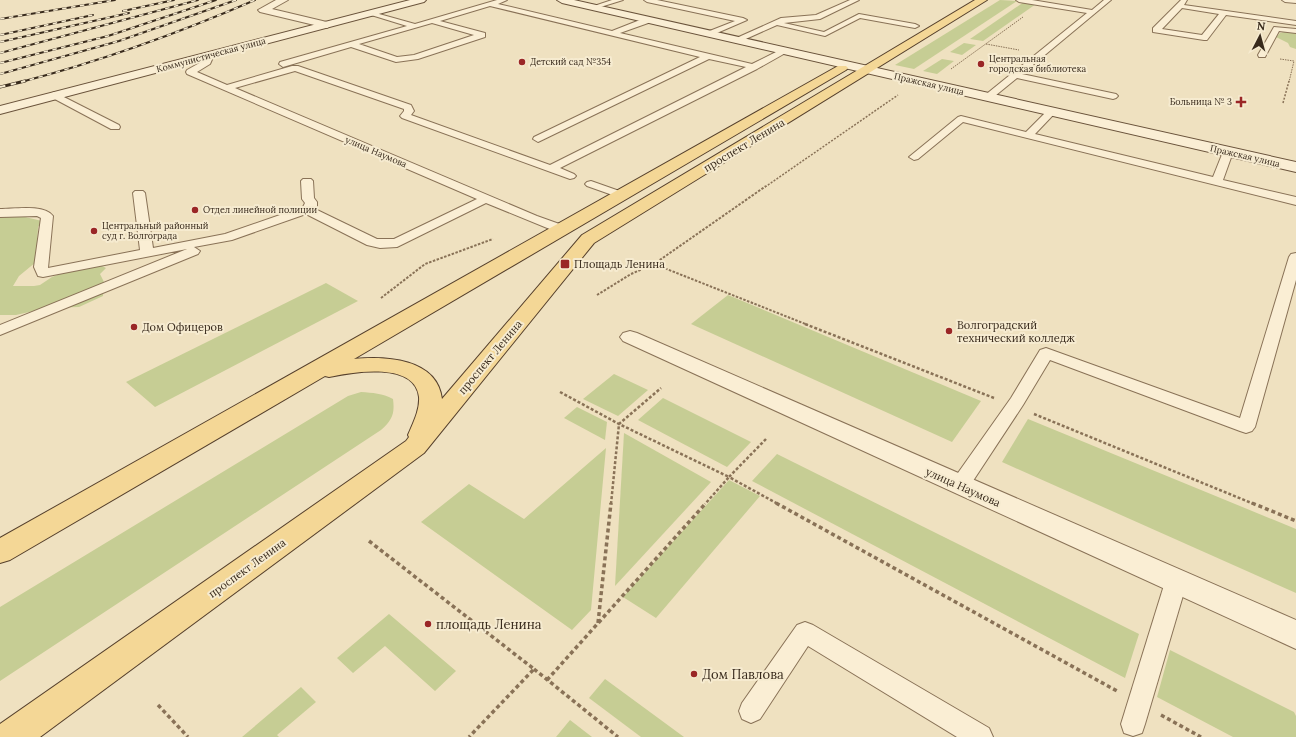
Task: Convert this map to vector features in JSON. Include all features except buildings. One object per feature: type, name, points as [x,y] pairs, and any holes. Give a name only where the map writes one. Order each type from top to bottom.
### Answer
[{"type":"main road","name":"проспект Ленина","points":[[11,737],[415,447],[588,239],[866,63],[982,0]]},
{"type":"main road","points":[[902,33],[918,24]]},
{"type":"main road","name":"проспект Ленина","points":[[0,552],[846,65]]},
{"type":"main road","name":"улица Наумова","points":[[561,229],[588,239]]},
{"type":"main road","points":[[308,376],[346,366],[375,363],[409,370],[425,381],[431,394],[428,416],[415,447]]},
{"type":"main road","points":[[0,736],[55,705]]},
{"type":"street","points":[[283,0],[264,10],[327,25]]},
{"type":"street","name":"Коммунистическая улица","points":[[0,110],[421,0]]},
{"type":"street","name":"Пражская улица","points":[[562,0],[846,65],[866,63],[988,98],[1296,167]]},
{"type":"street","name":"улица Наумова","points":[[630,337],[1296,635]]},
{"type":"lane","points":[[221,85],[350,44],[504,0]]},
{"type":"lane","points":[[594,7],[620,0]]},
{"type":"lane","points":[[647,0],[743,20],[710,34]]},
{"type":"lane","points":[[736,40],[784,20],[817,17],[856,0]]},
{"type":"lane","points":[[1019,0],[1093,12]]},
{"type":"lane","points":[[988,98],[1108,0]]},
{"type":"lane","points":[[1285,0],[1296,1]]},
{"type":"lane","points":[[1224,12],[1204,38],[1156,30],[1182,3],[1224,12],[1296,22]]},
{"type":"lane","points":[[490,4],[754,67]]},
{"type":"lane","points":[[832,11],[918,24]]},
{"type":"lane","points":[[370,13],[415,26]]},
{"type":"lane","points":[[776,23],[825,34],[858,16]]},
{"type":"lane","points":[[817,17],[845,23]]},
{"type":"lane","points":[[613,33],[648,20]]},
{"type":"lane","points":[[350,44],[396,60],[415,57],[482,35],[432,21]]},
{"type":"lane","points":[[1262,55],[1277,29],[1296,31]]},
{"type":"lane","points":[[550,169],[784,51]]},
{"type":"lane","name":"улица Наумова","points":[[210,55],[207,62],[190,72],[486,199],[561,229]]},
{"type":"lane","points":[[538,139],[708,56]]},
{"type":"lane","points":[[221,85],[295,68],[408,107],[409,111],[405,116],[570,176]]},
{"type":"lane","points":[[1015,75],[1113,96]]},
{"type":"lane","points":[[54,95],[115,127]]},
{"type":"lane","points":[[1028,136],[1051,112]]},
{"type":"lane","points":[[914,157],[961,120],[1296,201]]},
{"type":"lane","points":[[1217,182],[1228,152]]},
{"type":"lane","points":[[0,330],[228,237],[307,210],[311,206],[311,202],[308,198],[307,181]]},
{"type":"lane","points":[[591,184],[620,195]]},
{"type":"lane","points":[[138,193],[147,253]]},
{"type":"lane","points":[[307,210],[372,242],[391,244],[397,243],[486,199]]},
{"type":"lane","points":[[0,213],[39,212],[47,216],[41,267],[43,273],[228,237]]},
{"type":"lane","points":[[960,485],[1014,405],[1046,353],[1246,426],[1296,257]]},
{"type":"lane","points":[[1137,714],[1176,582]]},
{"type":"lane","points":[[751,711],[805,632],[980,737]]},
{"type":"path","points":[[950,70],[1041,4]]},
{"type":"path","points":[[986,44],[1042,54]]},
{"type":"path","points":[[1262,55],[1294,61],[1283,103]]},
{"type":"path","points":[[597,295],[631,274],[654,264],[903,91]]},
{"type":"path","points":[[381,298],[425,264],[493,239]]},
{"type":"path","points":[[654,264],[1014,405],[1296,521]]},
{"type":"path","points":[[598,623],[619,424],[661,388]]},
{"type":"path","points":[[560,392],[619,424],[729,477],[1137,714],[1201,737]]},
{"type":"path","points":[[547,680],[729,477],[766,439]]},
{"type":"path","points":[[369,541],[534,669],[618,737]]},
{"type":"path","points":[[469,737],[534,669]]},
{"type":"path","points":[[158,705],[188,737]]},
{"type":"green space","points":[[1000,0],[1017,1],[914,69],[895,65]]},
{"type":"green space","points":[[1024,2],[1036,4],[983,41],[970,39]]},
{"type":"green space","points":[[1280,33],[1296,33],[1296,49],[1290,47],[1288,43],[1276,37]]},
{"type":"green space","points":[[964,43],[976,45],[962,55],[950,52]]},
{"type":"green space","points":[[942,59],[954,61],[937,74],[923,71]]},
{"type":"green space","points":[[21,216],[42,221],[38,227],[36,262],[19,276],[13,286],[40,285],[52,277],[68,271],[100,265],[106,268],[100,274],[104,282],[103,296],[79,307],[47,308],[16,315],[0,315],[0,217]]},
{"type":"green space","points":[[326,283],[358,301],[155,407],[126,382]]},
{"type":"green space","points":[[728,295],[981,401],[952,442],[691,324]]},
{"type":"green space","points":[[614,374],[648,390],[618,416],[583,399]]},
{"type":"green space","points":[[361,392],[381,394],[393,399],[394,409],[392,416],[381,430],[0,681],[0,607],[348,396]]},
{"type":"green space","points":[[663,398],[751,442],[727,467],[638,420]]},
{"type":"green space","points":[[577,407],[607,422],[605,440],[564,418]]},
{"type":"green space","points":[[1028,419],[1296,529],[1296,593],[1002,462]]},
{"type":"green space","points":[[624,433],[711,482],[615,586]]},
{"type":"green space","points":[[606,448],[591,610],[572,630],[421,522],[469,484],[524,519]]},
{"type":"green space","points":[[777,454],[1139,634],[1125,678],[752,481]]},
{"type":"green space","points":[[729,480],[760,496],[656,618],[623,597]]},
{"type":"green space","points":[[389,614],[456,671],[435,691],[385,646],[353,673],[337,658]]},
{"type":"green space","points":[[1170,650],[1294,712],[1296,716],[1296,737],[1233,737],[1157,697]]},
{"type":"green space","points":[[605,679],[684,737],[641,737],[589,698]]},
{"type":"green space","points":[[301,687],[316,702],[277,735],[279,737],[242,737]]},
{"type":"green space","points":[[570,720],[592,737],[556,737]]},
{"type":"railway","points":[[0,19],[115,0]]},
{"type":"railway","points":[[123,11],[174,0]]},
{"type":"railway","points":[[0,53],[198,0]]},
{"type":"railway","points":[[0,63],[108,36],[216,0]]},
{"type":"railway","points":[[0,74],[119,41],[236,0]]},
{"type":"railway","points":[[22,82],[140,46],[255,0]]},
{"type":"railway","points":[[0,42],[129,13]]},
{"type":"railway","points":[[0,35],[93,15]]},
{"type":"railway","points":[[0,87],[22,82]]},
{"type":"place","name":"Детский сад №354","points":[[522,62]]},
{"type":"place","name":"Центральная городская библиотека","points":[[981,64]]},
{"type":"place","name":"Больница № 3","points":[[1241,102]]},
{"type":"place","name":"Отдел линейной полиции","points":[[195,210]]},
{"type":"place","name":"Центральный районный суд г. Волгограда","points":[[94,231]]},
{"type":"place","name":"Площадь Ленина","points":[[565,264]]},
{"type":"place","name":"Дом Офицеров","points":[[134,327]]},
{"type":"place","name":"Волгоградский технический колледж","points":[[949,331]]},
{"type":"place","name":"площадь Ленина","points":[[428,624]]},
{"type":"place","name":"Дом Павлова","points":[[694,674]]}]
